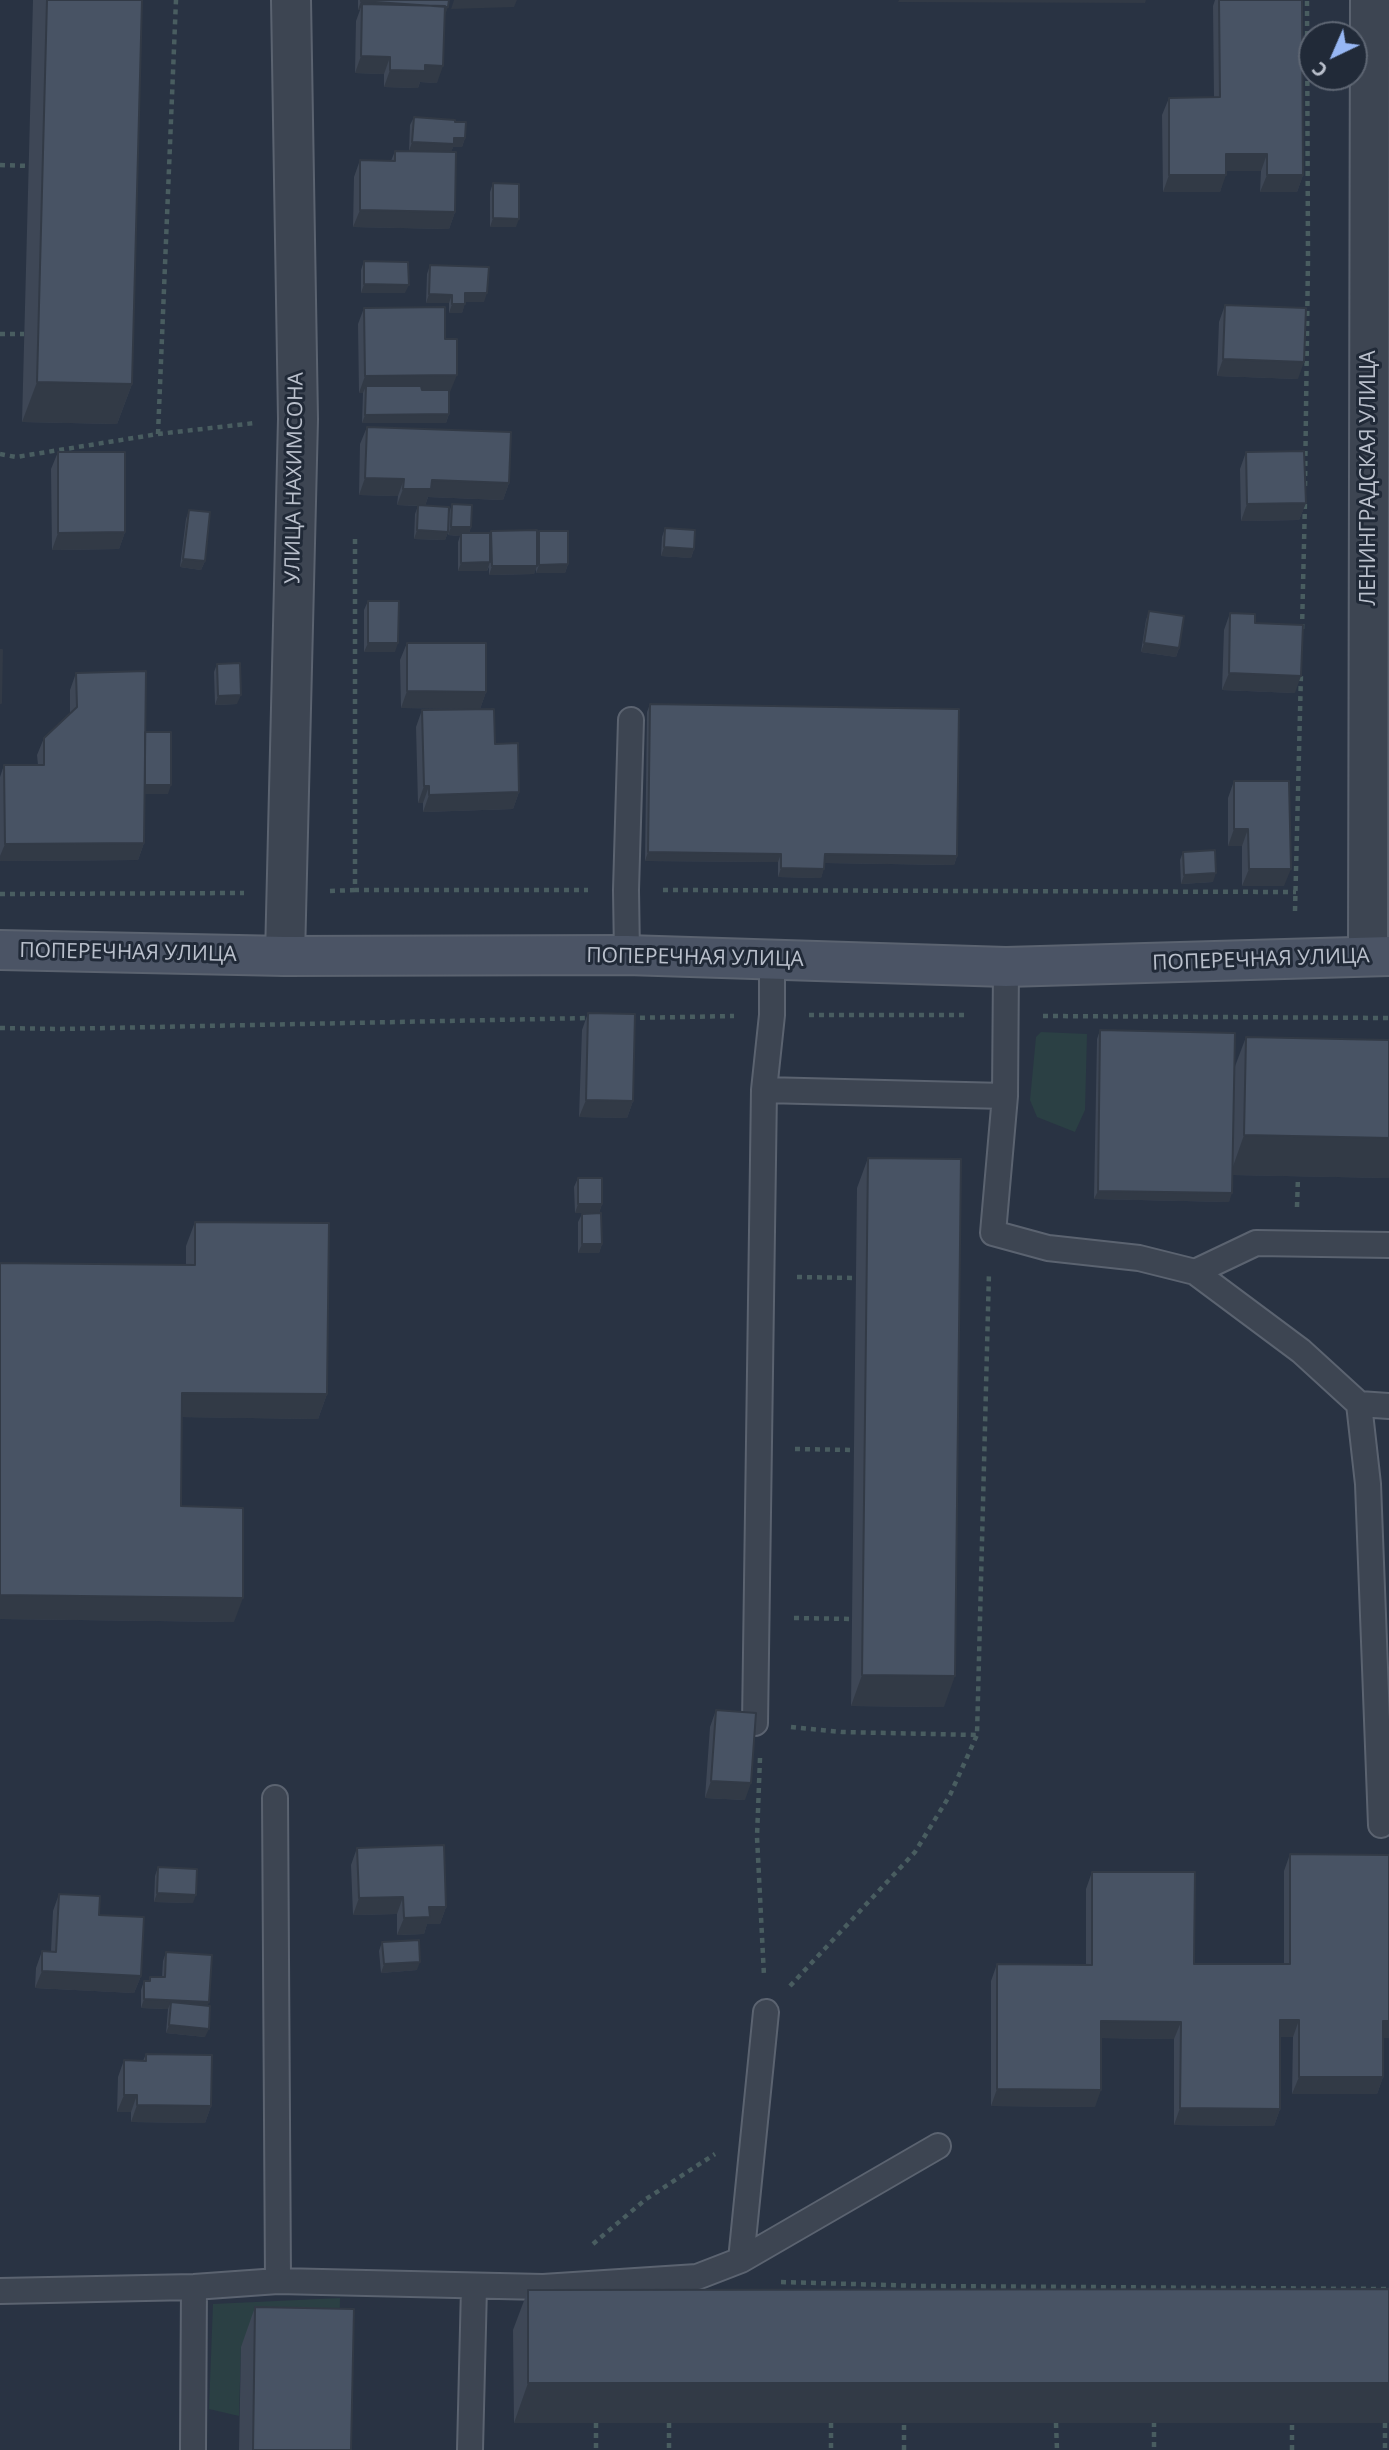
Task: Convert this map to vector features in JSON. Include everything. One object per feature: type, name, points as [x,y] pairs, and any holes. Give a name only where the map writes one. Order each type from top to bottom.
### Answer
[{"type":"main road","name":"ПОПЕРЕЧНАЯ УЛИЦА","points":[[0,950],[285,956],[627,955],[1006,967],[1379,956]]},
{"type":"street","name":"УЛИЦА НАХИМСОНА","points":[[285,956],[298,419],[291,0]]},
{"type":"street","name":"ЛЕНИНГРАДСКАЯ УЛИЦА","points":[[1370,0],[1379,956]]},
{"type":"lane","points":[[627,955],[626,890],[631,720]]},
{"type":"lane","points":[[755,1723],[764,1090],[772,1015],[772,959]]},
{"type":"lane","points":[[1006,967],[1005,1096],[993,1233],[1048,1248],[1139,1258],[1195,1272],[1301,1351],[1359,1404],[1389,1406]]},
{"type":"lane","points":[[764,1090],[1005,1096]]},
{"type":"lane","points":[[1195,1272],[1255,1243],[1389,1245]]},
{"type":"lane","points":[[1359,1404],[1368,1484],[1381,1825]]},
{"type":"lane","points":[[275,1798],[278,2281]]},
{"type":"lane","points":[[741,2260],[766,2012]]},
{"type":"lane","points":[[0,2291],[194,2287],[278,2281],[542,2287],[697,2277],[741,2260],[938,2146]]},
{"type":"lane","points":[[193,2450],[194,2287]]},
{"type":"lane","points":[[470,2450],[474,2287]]},
{"type":"path","points":[[159,433],[176,0]]},
{"type":"path","points":[[1302,629],[1308,259],[1307,0]]},
{"type":"path","points":[[0,165],[29,166]]},
{"type":"path","points":[[0,334],[24,334]]},
{"type":"path","points":[[0,454],[16,457],[159,433],[298,419]]},
{"type":"path","points":[[355,539],[355,890]]},
{"type":"path","points":[[1295,911],[1301,671]]},
{"type":"path","points":[[0,894],[285,893],[355,890],[1296,892]]},
{"type":"path","points":[[621,1018],[772,1015],[1389,1018]]},
{"type":"path","points":[[0,1028],[593,1018]]},
{"type":"path","points":[[766,2012],[915,1852],[950,1795],[977,1735],[987,1291],[993,1233]]},
{"type":"path","points":[[762,1276],[856,1278]]},
{"type":"path","points":[[760,1448],[854,1450]]},
{"type":"path","points":[[757,1618],[852,1619]]},
{"type":"path","points":[[766,2012],[757,1836],[761,1744],[755,1723],[842,1732],[977,1735]]},
{"type":"path","points":[[542,2287],[646,2199],[753,2128]]},
{"type":"path","points":[[741,2260],[767,2281],[923,2286],[1389,2289]]},
{"type":"path","points":[[1292,2422],[1292,2450]]},
{"type":"path","points":[[596,2423],[596,2450]]},
{"type":"path","points":[[669,2423],[670,2450]]},
{"type":"path","points":[[831,2423],[831,2450]]},
{"type":"path","points":[[904,2423],[904,2450]]},
{"type":"path","points":[[1056,2423],[1057,2450]]},
{"type":"path","points":[[1154,2423],[1154,2450]]},
{"type":"path","points":[[1385,2423],[1385,2450]]},
{"type":"green space","points":[[1041,1032],[1087,1034],[1085,1110],[1075,1132],[1037,1117],[1030,1100],[1036,1037]]},
{"type":"green space","points":[[340,2298],[339,2349],[241,2347],[239,2416],[209,2409],[213,2304]]},
{"type":"building","points":[[47,0],[142,0],[132,384],[37,382]]},
{"type":"building","points":[[361,0],[449,0],[448,7]]},
{"type":"building","points":[[1219,0],[1302,0],[1302,21],[1298,21],[1298,91],[1303,91],[1303,175],[1267,175],[1267,154],[1226,154],[1226,175],[1169,175],[1169,98],[1220,97]]},
{"type":"building","points":[[362,4],[445,6],[443,66],[425,65],[425,71],[390,70],[390,57],[361,56]]},
{"type":"building","points":[[414,117],[466,122],[465,138],[454,138],[454,144],[412,142]]},
{"type":"building","points":[[395,151],[456,152],[455,212],[360,210],[360,160],[395,161]]},
{"type":"building","points":[[493,183],[519,184],[519,219],[493,218]]},
{"type":"building","points":[[364,261],[408,262],[409,285],[364,284]]},
{"type":"building","points":[[430,265],[489,267],[487,293],[465,293],[465,304],[452,304],[452,295],[429,294]]},
{"type":"building","points":[[1225,305],[1306,308],[1304,362],[1223,359]]},
{"type":"building","points":[[445,307],[445,339],[457,339],[457,375],[365,376],[364,308]]},
{"type":"building","points":[[366,386],[421,386],[422,390],[449,390],[449,414],[365,415]]},
{"type":"building","points":[[367,427],[511,432],[509,483],[432,480],[431,489],[403,489],[404,479],[365,478]]},
{"type":"building","points":[[1304,451],[1306,503],[1247,504],[1246,452]]},
{"type":"building","points":[[58,452],[125,452],[125,532],[58,533]]},
{"type":"building","points":[[452,504],[472,505],[471,527],[451,527]]},
{"type":"building","points":[[418,505],[449,507],[448,532],[417,530]]},
{"type":"building","points":[[189,510],[210,512],[205,561],[183,559]]},
{"type":"building","points":[[665,528],[695,530],[694,549],[664,547]]},
{"type":"building","points":[[537,530],[537,566],[492,566],[491,531]]},
{"type":"building","points":[[539,531],[568,531],[568,564],[539,565]]},
{"type":"building","points":[[461,533],[490,533],[490,562],[461,563]]},
{"type":"building","points":[[368,601],[399,601],[398,643],[368,643]]},
{"type":"building","points":[[1149,611],[1184,616],[1179,648],[1144,643]]},
{"type":"building","points":[[1230,613],[1255,614],[1255,623],[1303,625],[1301,676],[1229,673]]},
{"type":"building","points":[[407,643],[486,643],[486,692],[407,691]]},
{"type":"building","points":[[2,650],[1,703],[0,703]]},
{"type":"building","points":[[240,663],[241,695],[218,696],[217,664]]},
{"type":"building","points":[[146,671],[144,843],[5,844],[4,765],[44,765],[44,738],[77,707],[76,673]]},
{"type":"building","points":[[650,704],[959,709],[957,856],[825,854],[824,869],[781,868],[781,854],[648,852]]},
{"type":"building","points":[[494,709],[495,744],[518,743],[519,792],[429,795],[429,786],[424,786],[422,710]]},
{"type":"building","points":[[145,732],[171,732],[171,785],[145,785]]},
{"type":"building","points":[[1234,781],[1289,781],[1291,869],[1249,869],[1248,829],[1234,829]]},
{"type":"building","points":[[1215,850],[1216,873],[1184,875],[1183,852]]},
{"type":"building","points":[[588,1013],[635,1014],[633,1101],[586,1100]]},
{"type":"building","points":[[1100,1030],[1235,1033],[1232,1193],[1098,1191]]},
{"type":"building","points":[[1246,1037],[1389,1040],[1389,1138],[1244,1135]]},
{"type":"building","points":[[868,1158],[961,1159],[955,1676],[862,1675]]},
{"type":"building","points":[[578,1178],[602,1178],[602,1204],[578,1204]]},
{"type":"building","points":[[601,1213],[602,1244],[582,1244],[582,1214]]},
{"type":"building","points":[[195,1222],[329,1223],[327,1394],[182,1393],[181,1506],[243,1508],[243,1598],[0,1595],[0,1263],[195,1265]]},
{"type":"building","points":[[716,1710],[756,1713],[751,1783],[711,1781]]},
{"type":"building","points":[[444,1845],[446,1907],[429,1907],[430,1917],[404,1918],[403,1897],[359,1898],[357,1848]]},
{"type":"building","points":[[1290,1854],[1389,1855],[1389,2021],[1383,2021],[1383,2077],[1299,2077],[1299,2020],[1280,2020],[1280,2109],[1180,2108],[1181,2022],[1101,2021],[1101,2090],[997,2089],[997,1964],[1092,1965],[1092,1872],[1195,1872],[1194,1964],[1290,1964]]},
{"type":"building","points":[[158,1867],[197,1869],[196,1895],[157,1893]]},
{"type":"building","points":[[59,1894],[100,1896],[99,1915],[144,1917],[141,1976],[42,1971],[42,1951],[56,1952]]},
{"type":"building","points":[[419,1940],[420,1962],[384,1964],[382,1942]]},
{"type":"building","points":[[166,1952],[212,1955],[209,2002],[144,1999],[144,1981],[150,1981],[150,1977],[165,1977]]},
{"type":"building","points":[[171,2002],[210,2006],[209,2029],[169,2025]]},
{"type":"building","points":[[146,2054],[212,2055],[211,2106],[137,2105],[137,2095],[124,2095],[124,2060],[146,2061]]},
{"type":"building","points":[[1389,2289],[1389,2383],[528,2383],[528,2290]]},
{"type":"building","points":[[255,2307],[354,2309],[351,2450],[253,2450]]}]
